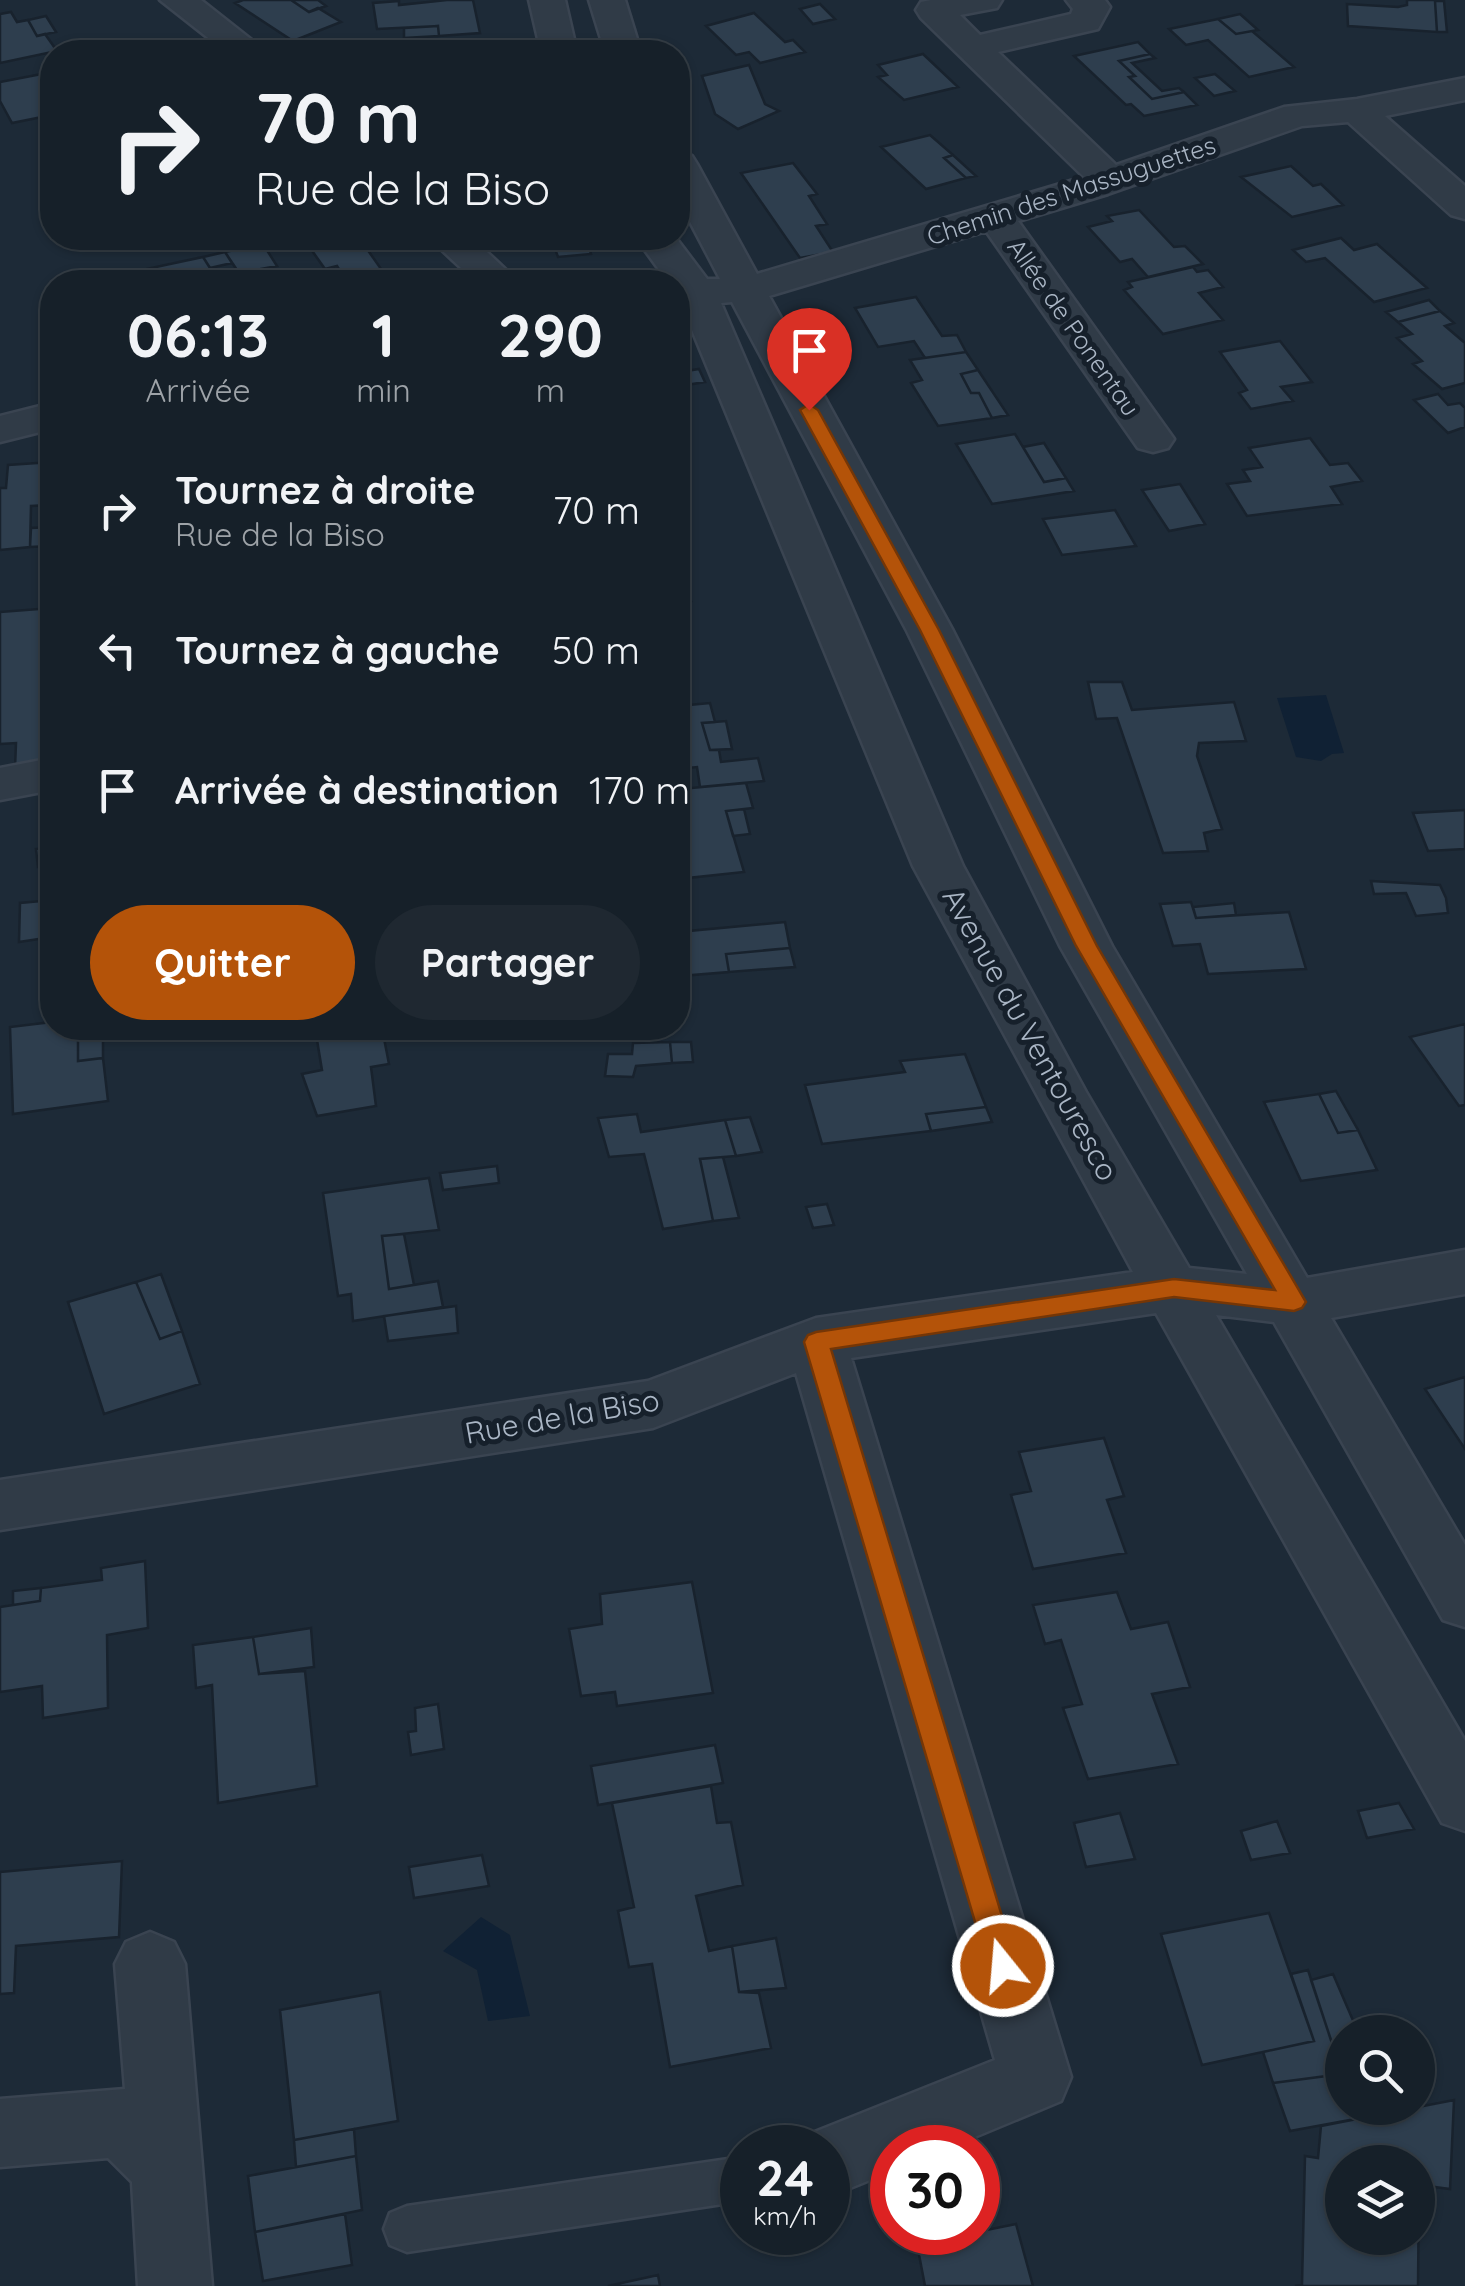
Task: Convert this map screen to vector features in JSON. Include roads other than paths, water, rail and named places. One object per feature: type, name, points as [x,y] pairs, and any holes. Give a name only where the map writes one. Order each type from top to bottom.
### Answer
[{"type":"street","points":[[178,0],[232,40]]},
{"type":"street","points":[[547,0],[556,40]]},
{"type":"street","points":[[607,0],[619,40]]},
{"type":"street","points":[[984,0],[934,10],[1109,180]]},
{"type":"street","points":[[975,47],[1085,21],[1092,7],[1084,0]]},
{"type":"street","name":"Chemin des Massuguettes","points":[[706,292],[995,216],[1298,115],[1358,110],[1465,89]]},
{"type":"street","points":[[1358,110],[1465,207]]},
{"type":"street","name":"Allée de Ponentau","points":[[995,216],[1153,438]]},
{"type":"street","name":"Avenue du Ventouresco","points":[[690,219],[706,292],[938,866],[1061,1095],[1465,1802]]},
{"type":"street","points":[[463,250],[485,270]]},
{"type":"street","name":"Avenue du Ventouresco","points":[[667,250],[686,270]]},
{"type":"street","name":"Avenue du Ventouresco","points":[[706,292],[929,630],[1086,946],[1465,1601]]},
{"type":"street","points":[[0,429],[40,419]]},
{"type":"street","points":[[0,784],[40,776]]},
{"type":"street","name":"Rue de la Biso","points":[[0,1505],[653,1404],[816,1342],[1174,1288],[1294,1302],[1465,1272]]},
{"type":"street","points":[[816,1342],[1036,2076],[850,2153]]},
{"type":"street","points":[[150,1964],[176,2286]]},
{"type":"street","points":[[0,2133],[122,2122],[167,2167]]},
{"type":"lane","points":[[406,2229],[720,2182]]},
{"type":"water","points":[[1326,695],[1344,753],[1321,761],[1296,757],[1277,698]]},
{"type":"water","points":[[481,1917],[510,1935],[530,2016],[488,2021],[477,1970],[443,1951]]}]
